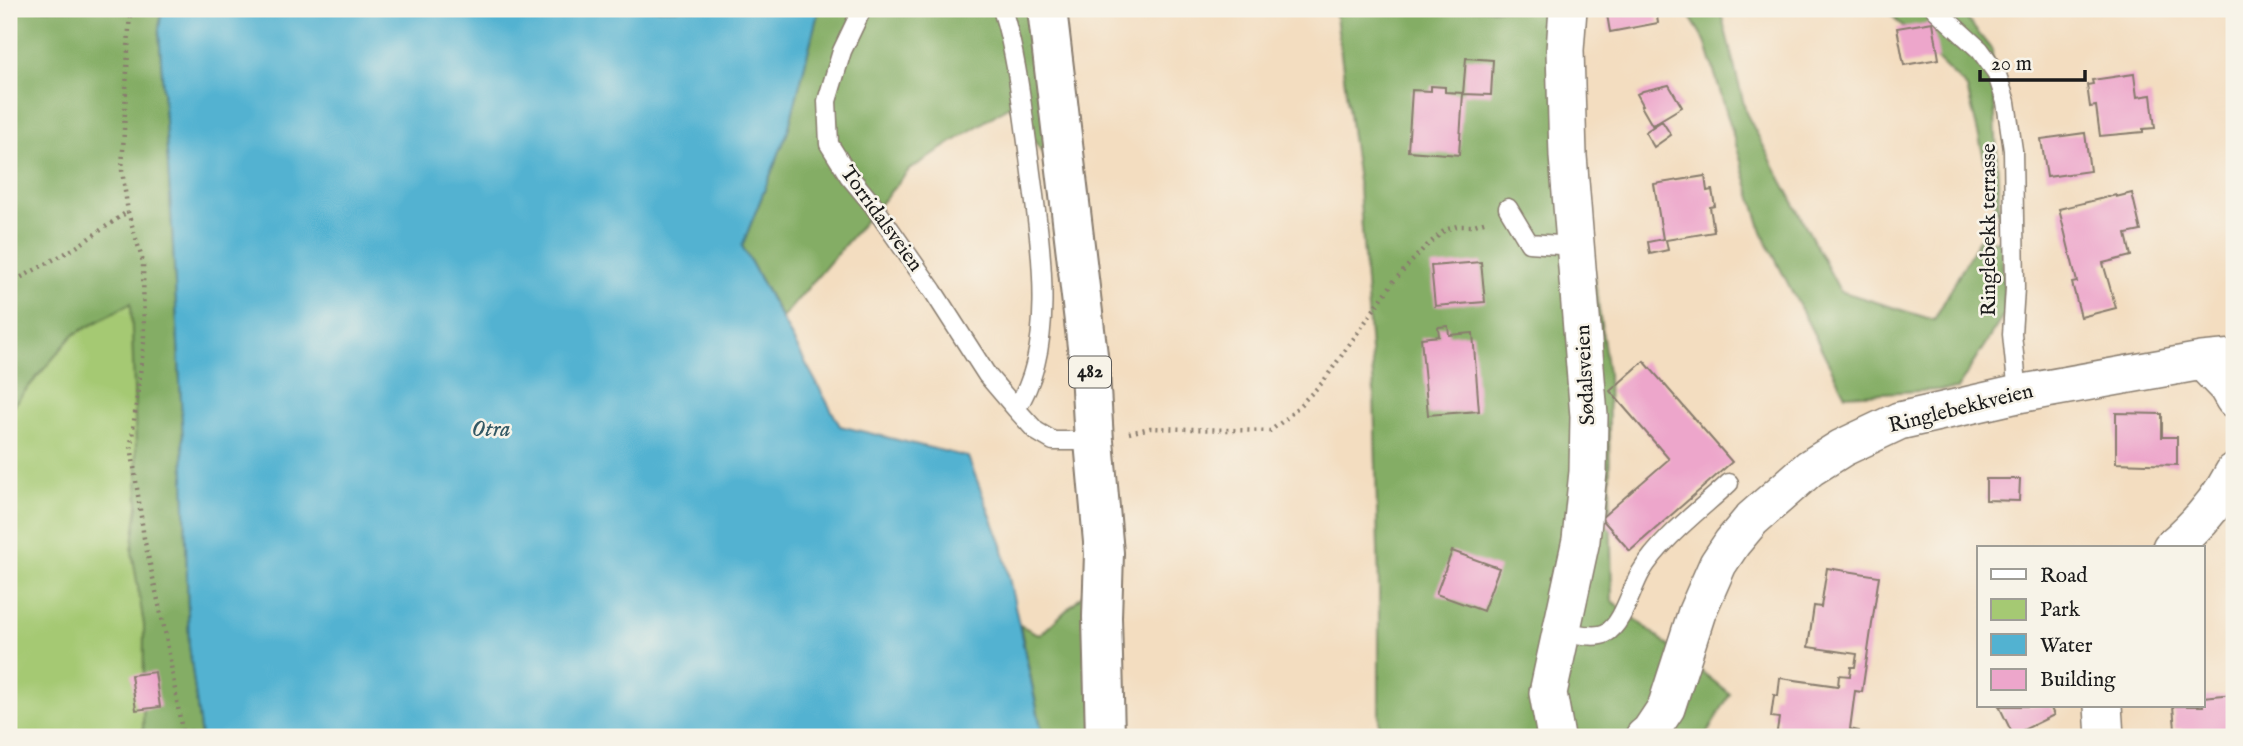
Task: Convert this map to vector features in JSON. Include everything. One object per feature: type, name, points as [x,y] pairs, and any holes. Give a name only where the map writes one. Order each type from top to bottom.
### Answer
[{"type":"main road","name":"482","points":[[1047,9],[1090,372],[1104,553],[1102,617],[1105,737]]},
{"type":"street","name":"Sødalsveien","points":[[1556,737],[1548,693],[1581,540],[1590,416],[1568,156],[1568,9]]},
{"type":"street","name":"Ringlebekkveien","points":[[1644,737],[1666,708],[1693,624],[1718,564],[1745,527],[1810,468],[1842,447],[1899,421],[2018,394],[2218,360]]},
{"type":"street","points":[[2218,360],[2234,399]]},
{"type":"street","points":[[2173,546],[2188,534],[2220,495],[2234,472]]},
{"type":"street","points":[[2103,708],[2105,737]]},
{"type":"lane","name":"Torridalsveien","points":[[862,9],[842,51],[827,102],[829,144],[849,176],[873,205],[933,291],[987,375],[1016,409],[1036,431],[1053,441],[1094,441]]},
{"type":"lane","points":[[1002,9],[1020,89],[1039,237],[1042,293],[1041,326],[1035,366],[1016,409]]},
{"type":"lane","name":"Ringlebekk terrasse","points":[[1935,9],[1980,50],[1996,72],[2006,102],[2014,150],[2015,288],[2012,334],[2018,394]]},
{"type":"lane","points":[[1508,208],[1529,243],[1574,246]]},
{"type":"lane","points":[[1563,632],[1605,634],[1618,622],[1639,574],[1652,555],[1729,483]]},
{"type":"path","points":[[130,9],[122,170],[128,212],[143,262],[144,342],[131,445],[144,538],[166,636],[183,737]]},
{"type":"path","points":[[1094,441],[1150,428],[1270,431],[1323,382],[1394,281],[1423,249],[1445,230],[1488,221],[1508,208]]},
{"type":"path","points":[[9,284],[75,248],[128,212]]},
{"type":"green space","points":[[9,9],[465,9],[461,737],[9,737]]},
{"type":"green space","points":[[9,9],[162,9],[159,30],[183,440],[189,645],[201,737],[143,737],[144,625],[132,551],[138,506],[131,303],[73,335],[9,410]]},
{"type":"green space","points":[[819,9],[1046,9],[1100,428],[1111,737],[1043,737],[1020,625],[1040,635],[1093,585],[1089,354],[1066,185],[1009,106],[909,170],[782,318],[742,246],[788,131]]},
{"type":"green space","points":[[1335,9],[1580,9],[1576,147],[1608,373],[1612,601],[1730,694],[1705,737],[1379,737],[1379,589],[1374,392],[1359,189]]},
{"type":"green space","points":[[1685,9],[1720,9],[1746,113],[1840,291],[1934,320],[1979,239],[2001,242],[2005,313],[1957,389],[1845,395],[1763,235],[1705,41]]},
{"type":"green space","points":[[1885,9],[1959,9],[1992,50],[2000,223],[1967,88]]},
{"type":"water","name":"Otra","points":[[162,9],[819,9],[788,131],[742,246],[840,426],[968,457],[1002,545],[1043,737],[201,737],[189,645],[183,440],[159,29]]},
{"type":"building","points":[[1606,9],[1656,9],[1658,23],[1610,32]]},
{"type":"building","points":[[1933,22],[1939,59],[1904,65],[1897,28]]},
{"type":"building","points":[[1466,58],[1493,60],[1491,95],[1463,94]]},
{"type":"building","points":[[2134,74],[2137,97],[2151,95],[2155,128],[2143,129],[2143,132],[2100,136],[2096,106],[2090,107],[2087,85],[2093,84],[2092,80]]},
{"type":"building","points":[[1669,85],[1682,107],[1652,125],[1637,94]]},
{"type":"building","points":[[1431,86],[1445,87],[1445,92],[1463,93],[1459,155],[1408,151],[1412,90],[1431,91]]},
{"type":"building","points":[[1662,121],[1671,135],[1654,147],[1645,132]]},
{"type":"building","points":[[2085,133],[2090,171],[2047,177],[2041,139]]},
{"type":"building","points":[[1705,176],[1707,191],[1712,190],[1715,206],[1710,207],[1714,232],[1666,240],[1668,250],[1650,254],[1648,242],[1663,239],[1654,184]]},
{"type":"building","points":[[2132,193],[2141,231],[2126,234],[2131,256],[2103,263],[2116,308],[2081,317],[2072,283],[2077,282],[2059,209]]},
{"type":"building","points":[[1481,262],[1485,302],[1435,306],[1431,266]]},
{"type":"building","points":[[1448,326],[1449,335],[1473,333],[1479,411],[1428,415],[1421,338],[1439,336],[1438,327]]},
{"type":"building","points":[[1644,361],[1732,462],[1630,551],[1601,518],[1669,459],[1610,391]]},
{"type":"building","points":[[2116,413],[2162,414],[2162,437],[2177,437],[2177,465],[2116,463]]},
{"type":"building","points":[[1986,479],[2020,479],[2019,501],[1986,500]]},
{"type":"building","points":[[1452,551],[1499,568],[1483,611],[1436,594]]},
{"type":"building","points":[[1827,568],[1879,576],[1862,692],[1855,691],[1850,729],[1859,731],[1858,737],[1776,737],[1779,718],[1771,717],[1780,678],[1838,686],[1839,675],[1850,676],[1851,667],[1855,667],[1857,654],[1808,647],[1814,606],[1821,607]]},
{"type":"building","points":[[155,672],[160,707],[136,710],[131,675]]},
{"type":"building","points":[[2234,694],[2234,737],[2183,737],[2182,729],[2175,729],[2173,708],[2204,708],[2204,697]]},
{"type":"building","points":[[2000,708],[2051,708],[2054,715],[2013,735]]}]
